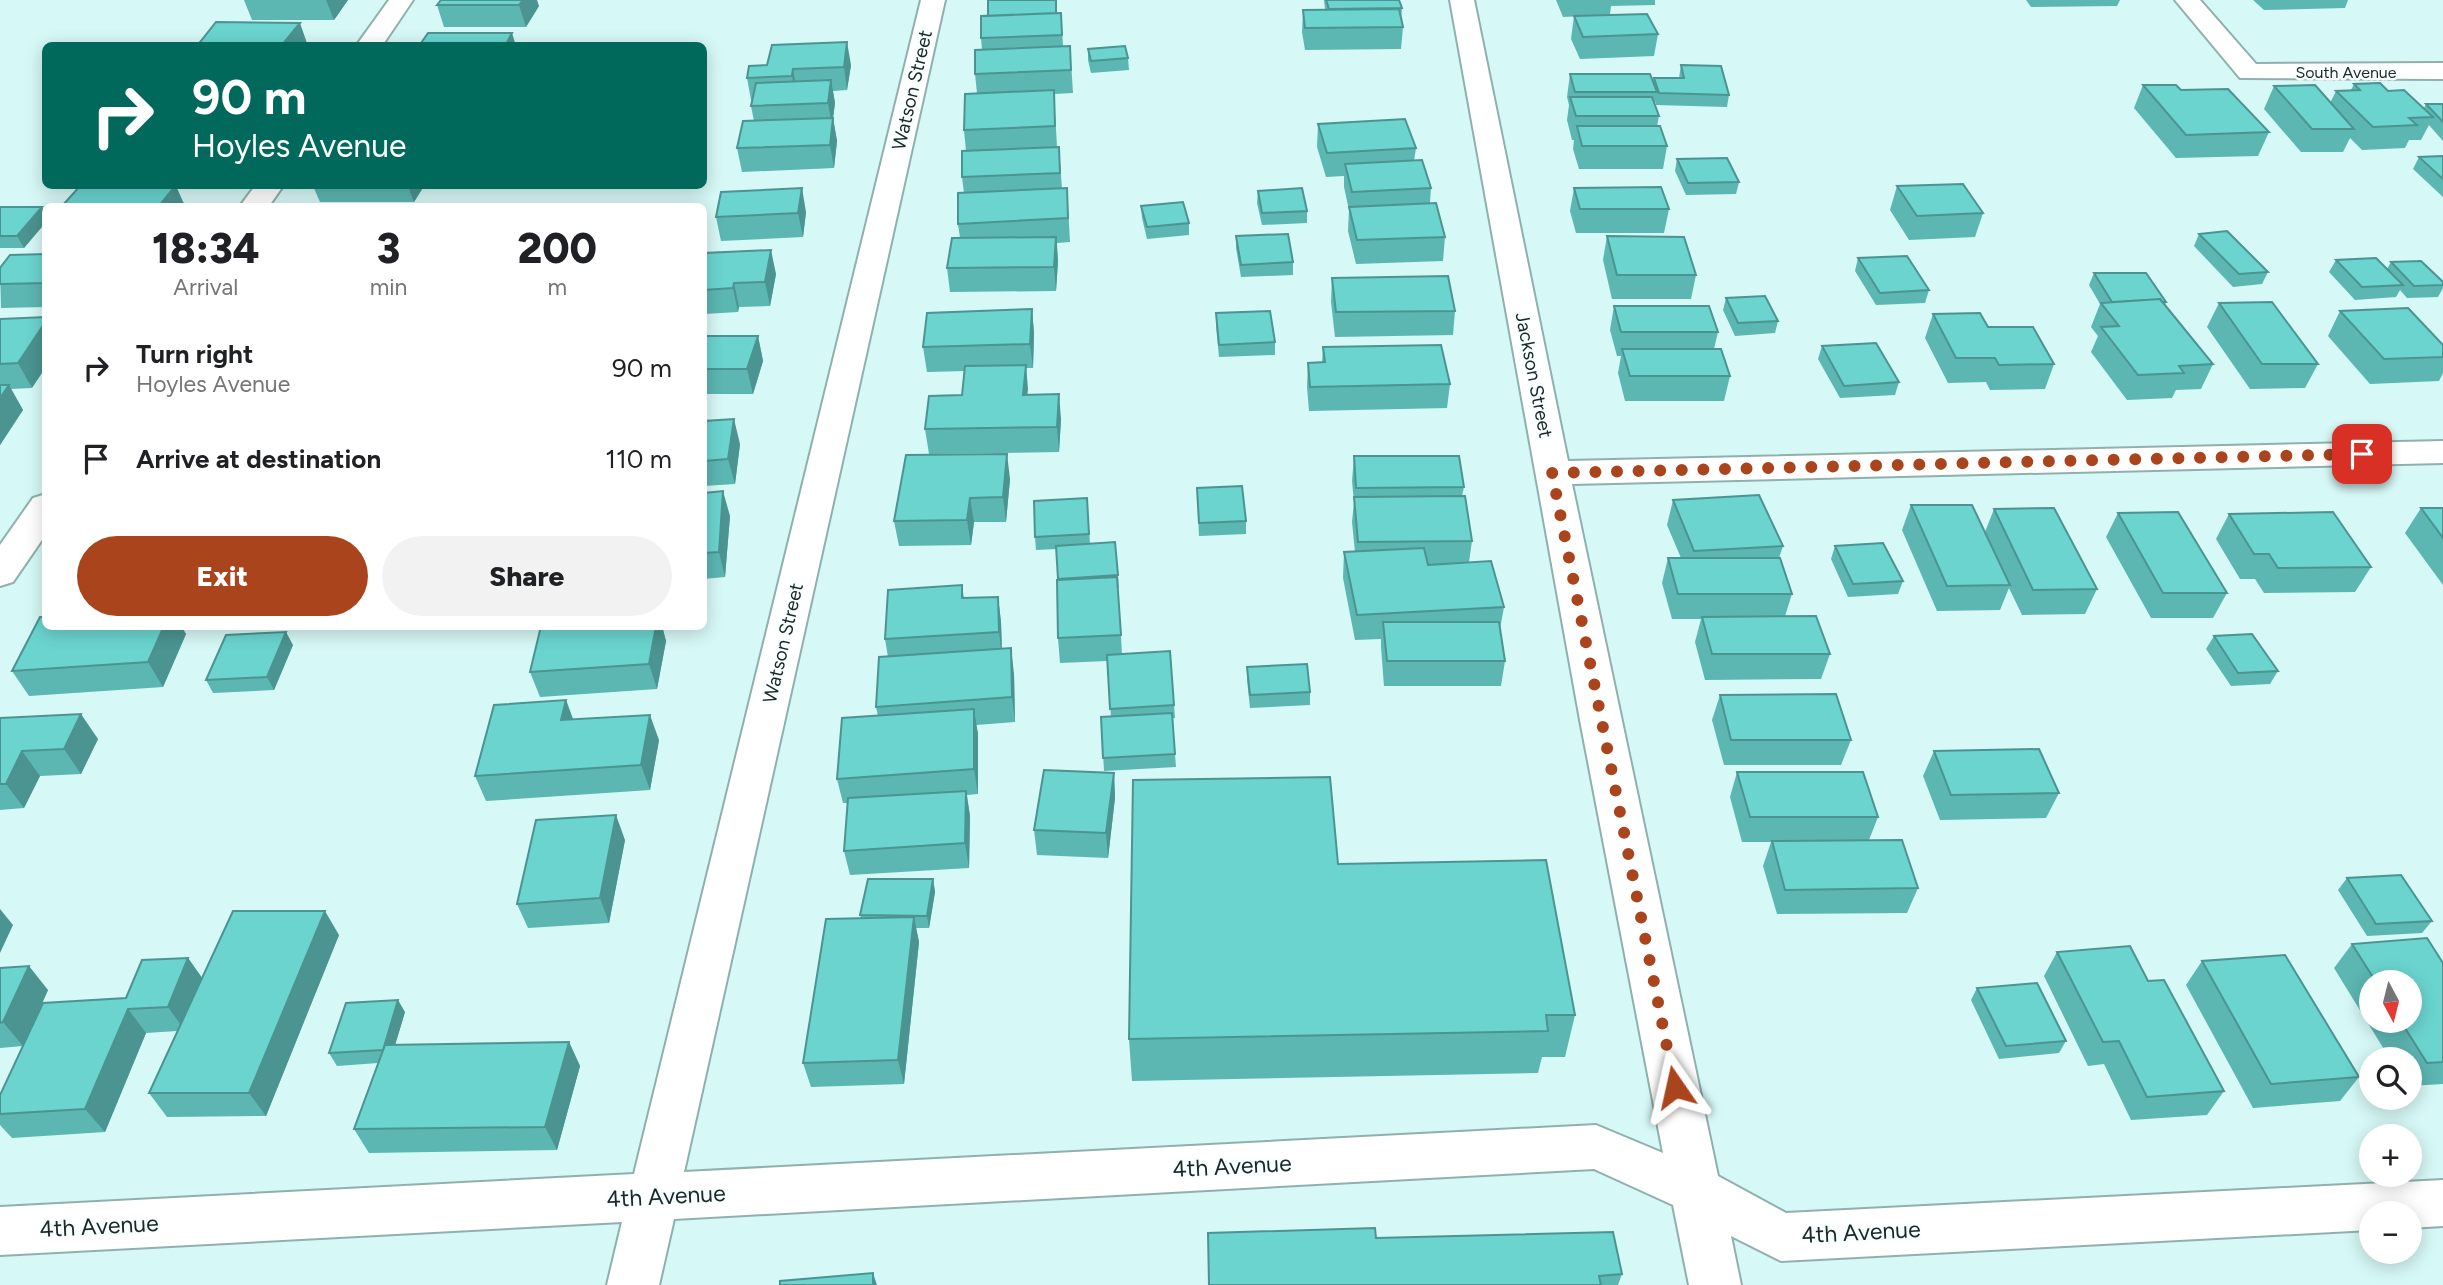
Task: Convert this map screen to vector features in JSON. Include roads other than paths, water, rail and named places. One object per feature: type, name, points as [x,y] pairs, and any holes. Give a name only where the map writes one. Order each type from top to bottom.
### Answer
[{"type":"street","points":[[372,42],[401,0]]},
{"type":"street","name":"Watson Street","points":[[633,1285],[933,0]]},
{"type":"street","name":"Jackson Street","points":[[1462,0],[1552,473],[1715,1285]]},
{"type":"street","name":"South Avenue","points":[[2187,0],[2249,72],[2443,71]]},
{"type":"street","points":[[1552,473],[2443,452]]},
{"type":"street","points":[[0,573],[42,512]]},
{"type":"street","name":"4th Avenue","points":[[0,1231],[1596,1147],[1697,1191],[1781,1237],[2443,1203]]}]
